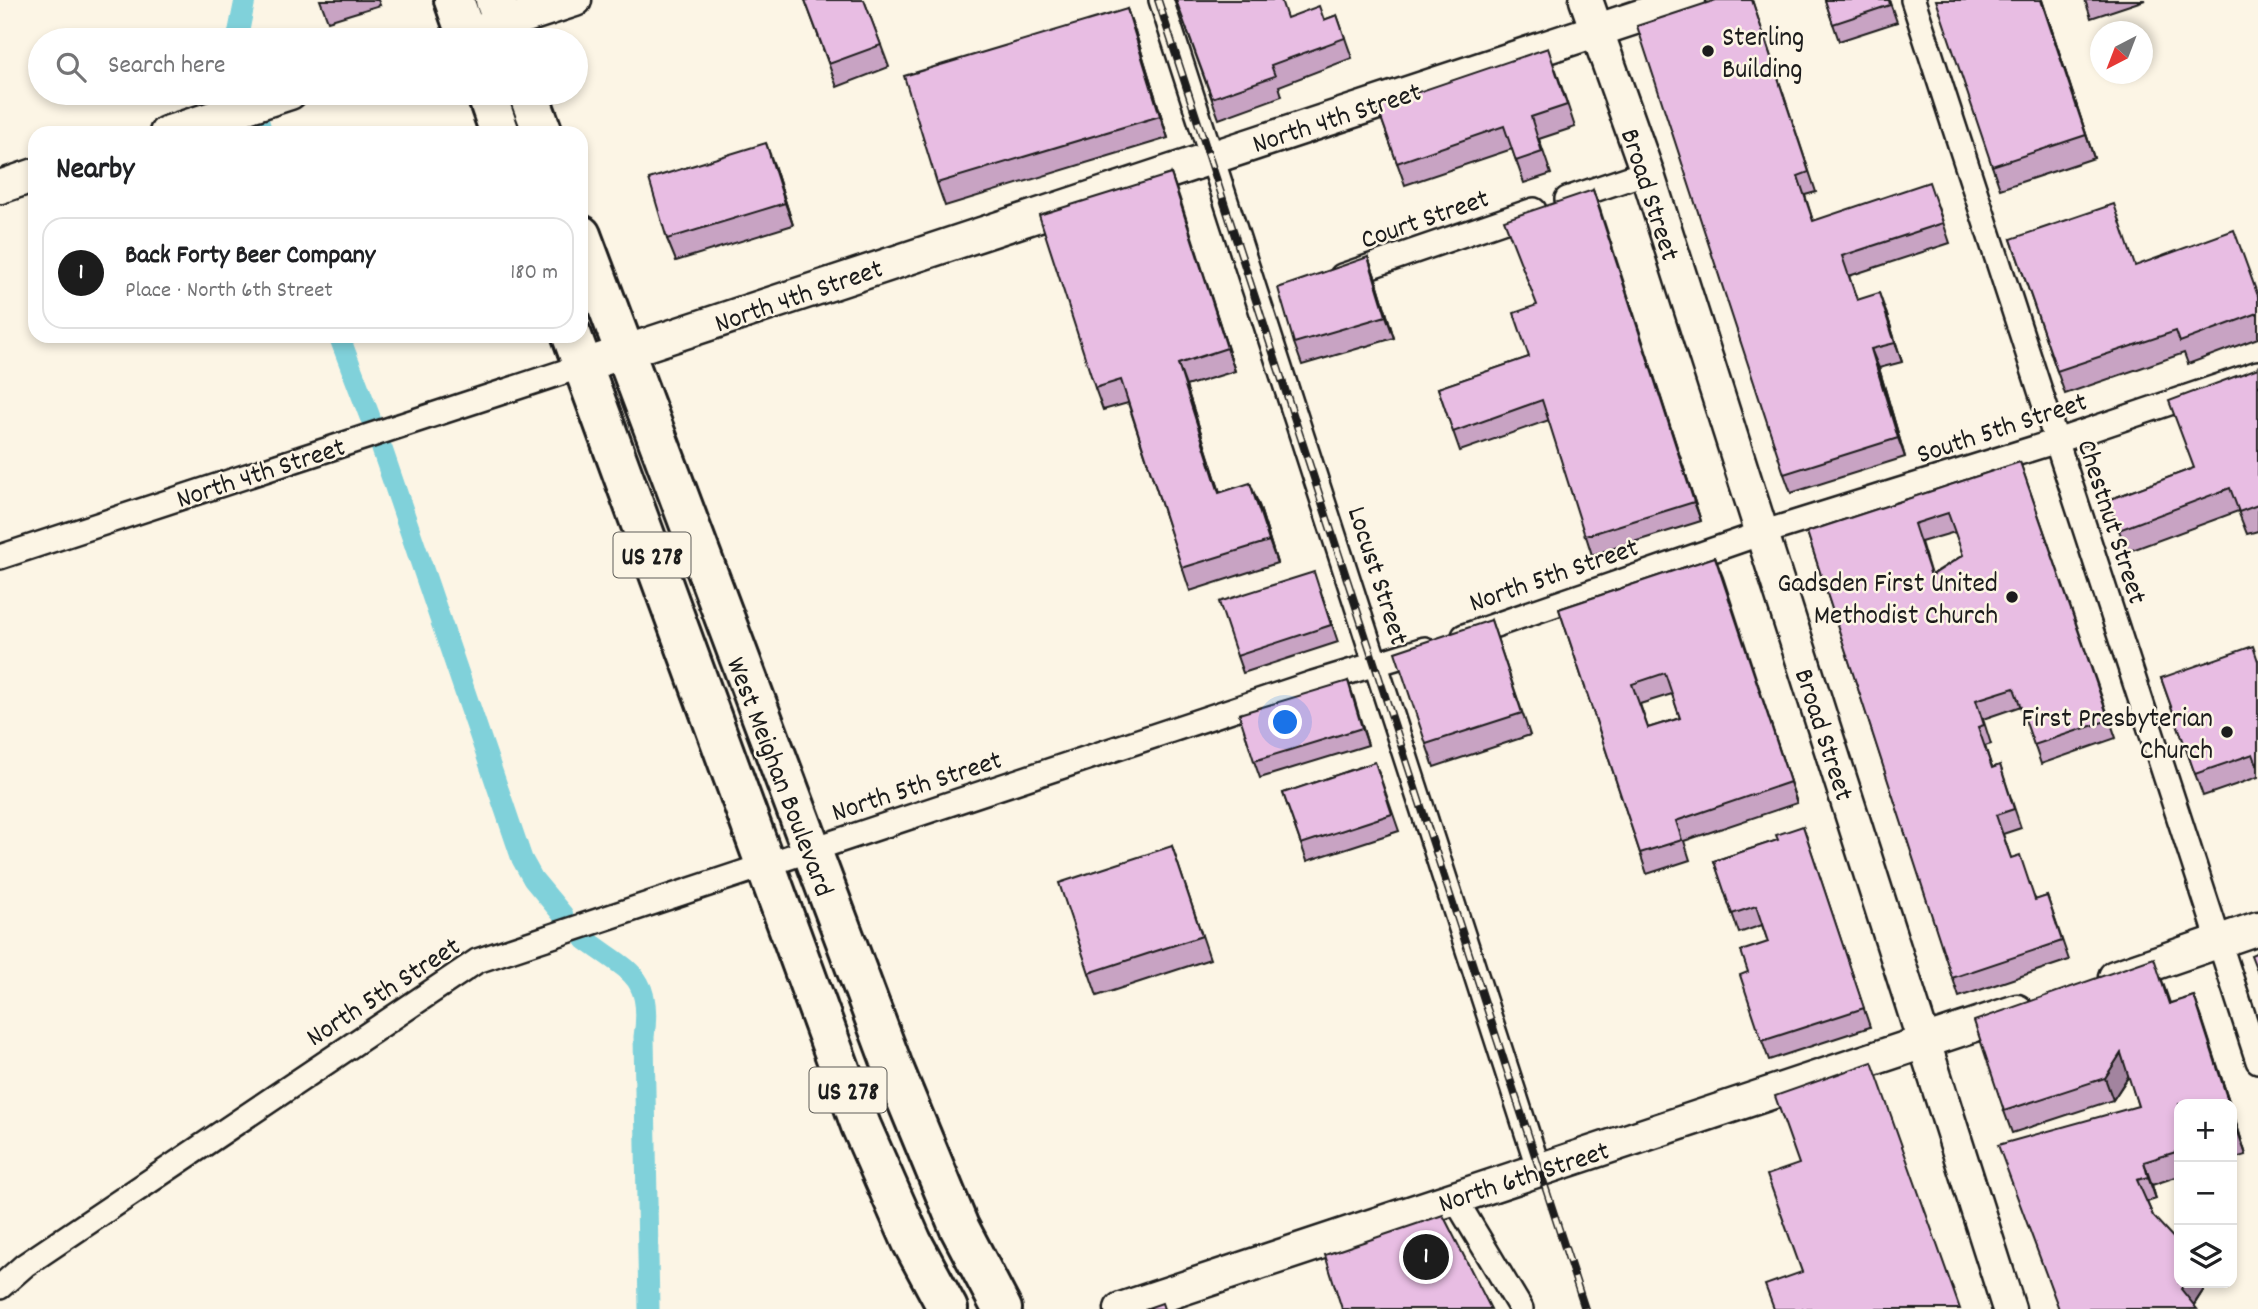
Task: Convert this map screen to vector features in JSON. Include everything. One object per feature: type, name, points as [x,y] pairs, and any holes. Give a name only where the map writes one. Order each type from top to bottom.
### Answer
[{"type":"highway","points":[[454,0],[460,28]]},
{"type":"highway","points":[[490,105],[498,126]]},
{"type":"highway","points":[[532,105],[540,126]]},
{"type":"highway","name":"West Meighan Boulevard","points":[[588,253],[810,850],[959,1227],[1003,1304]]},
{"type":"highway","name":"West Meighan Boulevard","points":[[577,351],[763,865],[861,1126],[912,1242],[947,1309]]},
{"type":"street","points":[[502,21],[575,0]]},
{"type":"street","name":"Locust Street","points":[[1161,0],[1539,1170]]},
{"type":"street","name":"Broad Street","points":[[1586,0],[1647,172],[2010,1309]]},
{"type":"street","name":"North 4th Street","points":[[0,557],[577,351],[625,352],[1689,0]]},
{"type":"street","name":"Chestnut Street","points":[[1913,0],[2217,942],[2258,1061]]},
{"type":"street","points":[[188,126],[253,105]]},
{"type":"street","name":"Court Street","points":[[1324,282],[1647,172]]},
{"type":"street","points":[[0,187],[28,177]]},
{"type":"street","points":[[1260,304],[1286,296]]},
{"type":"street","name":"South 5th Street","points":[[1762,533],[2057,441],[2258,373]]},
{"type":"street","name":"North 5th Street","points":[[0,1287],[25,1265],[477,961],[1313,683],[1378,665],[1762,533]]},
{"type":"street","points":[[2090,986],[2258,928]]},
{"type":"street","name":"North 6th Street","points":[[1121,1309],[2039,1003]]},
{"type":"street","points":[[1454,1197],[1521,1309]]},
{"type":"building","points":[[805,0],[864,0],[881,45],[829,64]]},
{"type":"building","points":[[1176,0],[1281,0],[1287,18],[1319,6],[1324,20],[1337,15],[1345,38],[1271,65],[1275,76],[1212,98]]},
{"type":"building","points":[[1716,0],[1752,0],[1809,172],[1798,176],[1813,221],[1929,182],[1943,223],[1842,256],[1857,300],[1879,293],[1895,343],[1871,349],[1898,438],[1784,474],[1637,26]]},
{"type":"building","points":[[1825,0],[1889,0],[1890,5],[1833,24]]},
{"type":"building","points":[[1936,0],[2041,0],[2086,135],[1992,166]]},
{"type":"building","points":[[1127,9],[1160,116],[937,183],[904,76]]},
{"type":"building","points":[[1548,48],[1567,105],[1531,117],[1542,152],[1516,161],[1504,126],[1397,163],[1377,106]]},
{"type":"building","points":[[766,143],[785,203],[667,239],[649,179]]},
{"type":"building","points":[[1171,174],[1227,348],[1178,364],[1219,493],[1250,483],[1269,541],[1182,568],[1121,380],[1095,388],[1039,215]]},
{"type":"building","points":[[1593,190],[1694,502],[1585,536],[1542,400],[1453,432],[1438,388],[1529,357],[1514,313],[1537,305],[1504,220]]},
{"type":"building","points":[[2114,204],[2135,266],[2234,230],[2258,296],[2258,313],[2180,342],[2176,331],[2057,371],[2011,239]]},
{"type":"building","points":[[1368,257],[1386,316],[1294,343],[1278,288]]},
{"type":"building","points":[[2258,368],[2258,505],[2239,512],[2230,488],[2119,530],[2108,500],[2194,468],[2169,401]]},
{"type":"building","points":[[2020,462],[2109,720],[2034,745],[2014,688],[1976,700],[1984,725],[1978,727],[1992,768],[2000,765],[2014,809],[1996,815],[2011,858],[2020,855],[2035,900],[2047,896],[2062,941],[1952,978],[1807,532]],"holes":[[[1948,513],[1963,555],[1931,576],[1914,524]]]},
{"type":"building","points":[[1715,557],[1790,782],[1676,821],[1682,840],[1640,853],[1559,609]],"holes":[[[1665,673],[1680,718],[1648,728],[1632,684]]]},
{"type":"building","points":[[1314,572],[1331,625],[1237,656],[1219,602]]},
{"type":"building","points":[[1491,620],[1522,713],[1426,744],[1395,652]]},
{"type":"building","points":[[2253,646],[2258,661],[2258,767],[2253,754],[2195,774],[2161,678]]},
{"type":"building","points":[[1348,681],[1362,728],[1254,761],[1239,714]]},
{"type":"building","points":[[1375,762],[1392,814],[1301,844],[1283,793]]},
{"type":"building","points":[[1803,826],[1864,1008],[1762,1041],[1740,975],[1748,972],[1741,951],[1768,942],[1756,906],[1732,914],[1714,861],[1778,840],[1776,835]]},
{"type":"building","points":[[1172,846],[1202,936],[1089,973],[1059,883]]},
{"type":"building","points":[[2258,952],[2258,973],[2251,955]]},
{"type":"building","points":[[2154,958],[2169,1004],[2194,996],[2227,1099],[2174,1099],[2174,1153],[2144,1162],[2148,1177],[2137,1180],[2153,1216],[2174,1239],[2174,1288],[2182,1288],[2197,1309],[2059,1309],[1998,1145],[2138,1106],[2121,1053],[2105,1078],[2004,1111],[1974,1021]]},
{"type":"building","points":[[1872,1062],[1960,1309],[1774,1309],[1765,1285],[1802,1272],[1767,1175],[1799,1164],[1775,1096]]},
{"type":"building","points":[[1443,1215],[1491,1309],[1342,1309],[1325,1255]]},
{"type":"building","points":[[1162,1303],[1164,1309],[1145,1309]]},
{"type":"waterway","points":[[239,28],[245,0]]},
{"type":"waterway","points":[[259,122],[260,126]]},
{"type":"waterway","points":[[342,343],[370,417]]},
{"type":"waterway","points":[[382,449],[522,859],[533,879],[563,915]]},
{"type":"waterway","points":[[585,939],[634,977],[645,1000],[649,1309]]},
{"type":"railway","points":[[1158,0],[1585,1309]]},
{"type":"place","name":"Sterling Building","points":[[1708,51]]},
{"type":"place","name":"Gadsden First United Methodist Church","points":[[2012,597]]},
{"type":"place","name":"First Presbyterian Church","points":[[2227,732]]},
{"type":"place","name":"Back Forty Beer Company","points":[[1426,1257]]}]
